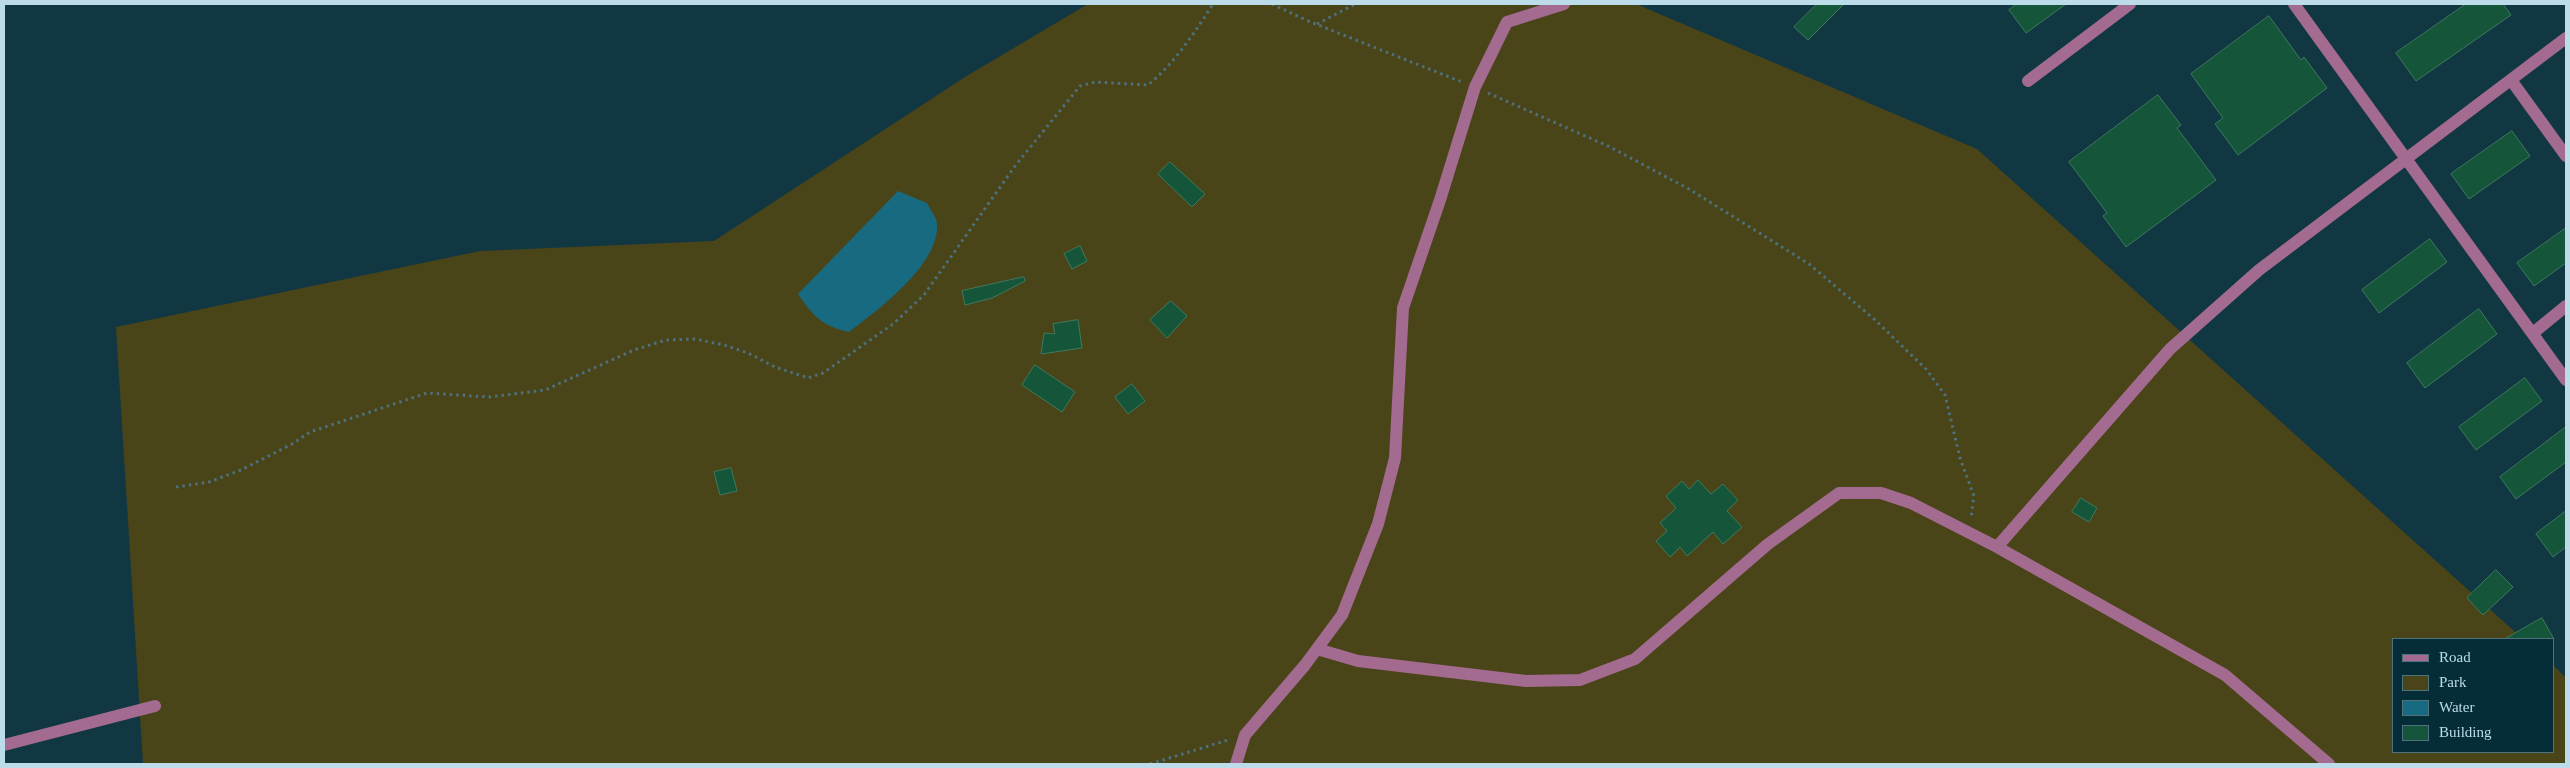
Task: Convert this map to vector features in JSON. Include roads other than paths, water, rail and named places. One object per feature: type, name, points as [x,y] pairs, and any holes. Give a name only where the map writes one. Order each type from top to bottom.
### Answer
[{"type":"street","points":[[1236,764],[1245,735],[1317,650],[1342,615],[1378,524],[1395,458],[1403,308],[1440,200],[1475,87],[1507,22],[1564,4]]},
{"type":"street","points":[[2028,81],[2130,4]]},
{"type":"street","points":[[2294,4],[2408,158],[2566,380]]},
{"type":"street","points":[[1997,547],[2170,349],[2260,270],[2566,38]]},
{"type":"street","points":[[2511,80],[2565,152]]},
{"type":"street","points":[[2533,333],[2566,306]]},
{"type":"street","points":[[1317,650],[1358,661],[1516,680],[1580,680],[1635,658],[1768,544],[1839,493],[1881,493],[1911,503],[1997,547],[2226,674],[2329,764]]},
{"type":"street","points":[[4,745],[155,706]]},
{"type":"water","points":[[898,191],[927,203],[935,216],[937,224],[935,239],[929,255],[905,285],[849,332],[832,327],[819,319],[798,294]]}]
